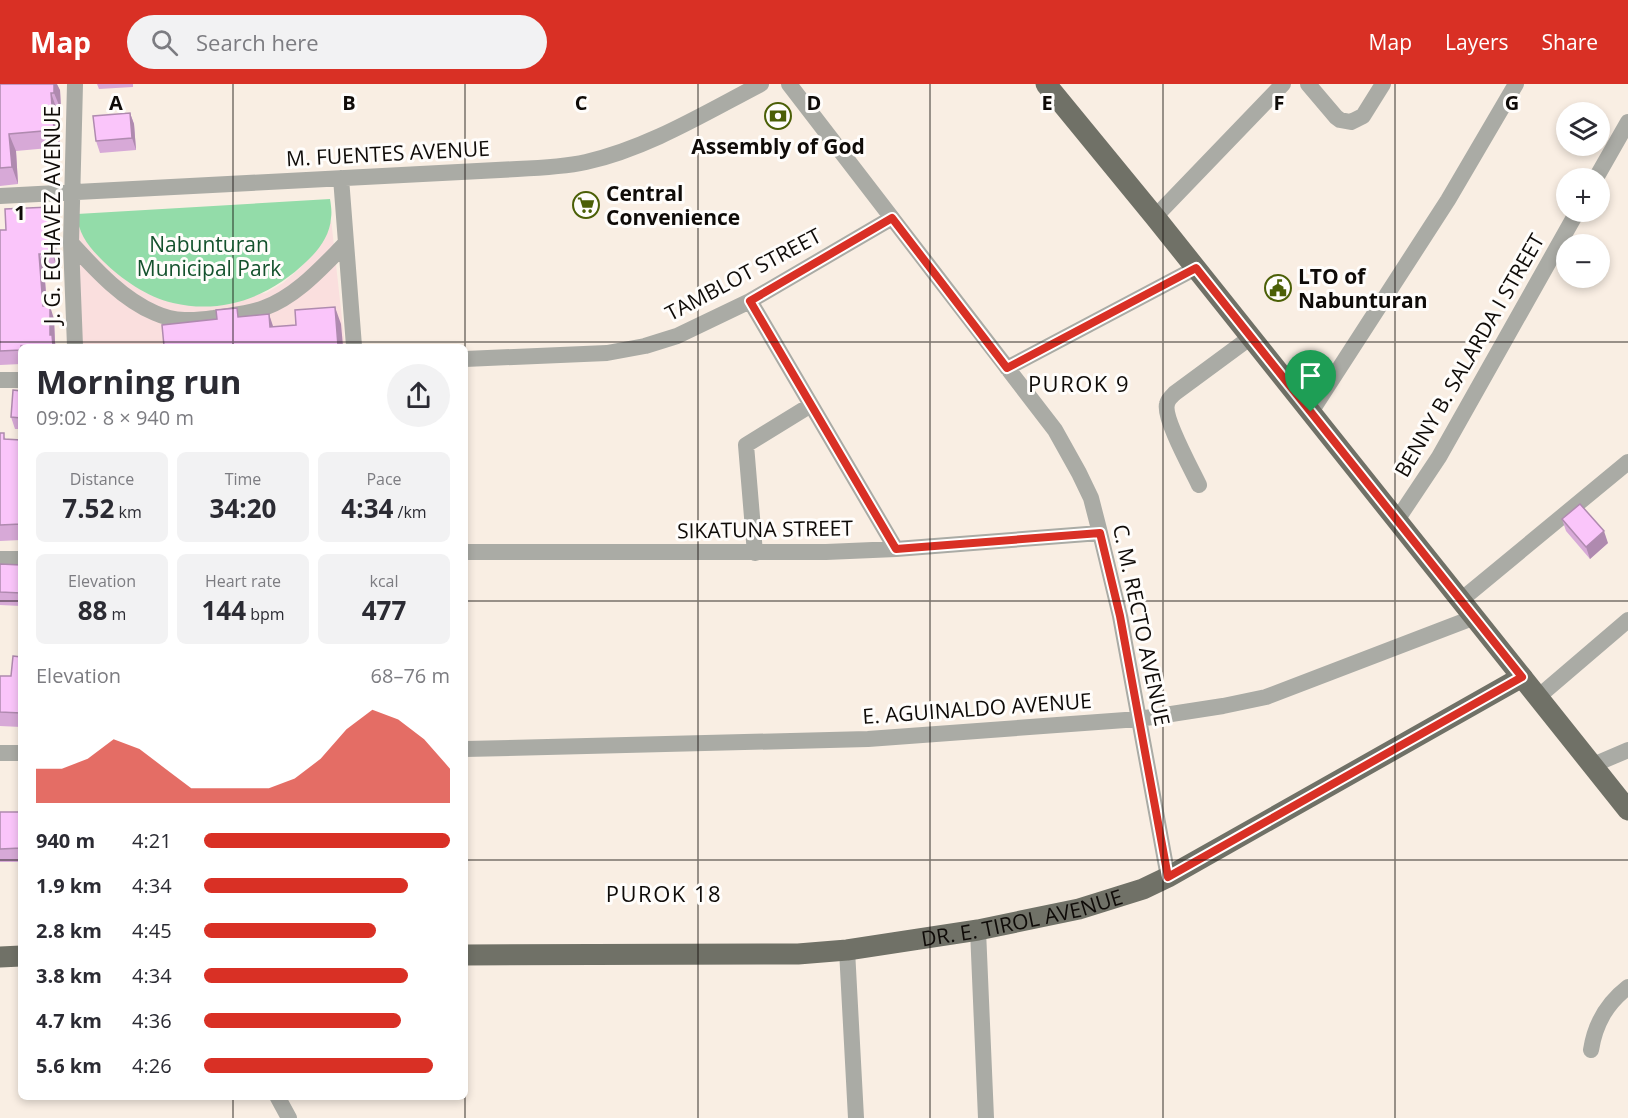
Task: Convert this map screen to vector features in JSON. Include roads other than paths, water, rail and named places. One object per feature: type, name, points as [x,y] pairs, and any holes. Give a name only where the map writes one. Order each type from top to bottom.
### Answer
[{"type":"main road","points":[[1046,84],[1196,268],[1628,810]]},
{"type":"main road","name":"DR. E. TIROL AVENUE","points":[[468,955],[798,954],[847,950],[978,930],[1090,906],[1143,889],[1168,877],[1522,677]]},
{"type":"main road","points":[[0,957],[18,956]]},
{"type":"street","name":"J. G. ECHAVEZ AVENUE","points":[[75,84],[71,192],[75,344]]},
{"type":"street","name":"M. FUENTES AVENUE","points":[[0,196],[517,169],[584,163],[647,142],[762,84]]},
{"type":"street","name":"C. M. RECTO AVENUE","points":[[789,84],[1055,430],[1091,498],[1120,616],[1168,877]]},
{"type":"street","points":[[1155,217],[1283,84]]},
{"type":"street","points":[[1308,84],[1336,117],[1351,123],[1363,116],[1383,84]]},
{"type":"street","points":[[1311,412],[1448,200],[1516,84]]},
{"type":"street","points":[[1602,168],[1628,122]]},
{"type":"street","points":[[341,178],[354,344]]},
{"type":"street","name":"TAMBLOT STREET","points":[[468,359],[607,352],[645,346],[677,336],[750,301],[892,218]]},
{"type":"street","name":"BENNY B. SALARDA I STREET","points":[[1397,520],[1438,457],[1571,222]]},
{"type":"street","points":[[71,243],[115,286],[136,302],[154,313],[172,319],[191,321],[247,313],[279,301],[319,270],[346,243]]},
{"type":"street","points":[[1007,368],[1196,268]]},
{"type":"street","points":[[750,301],[896,549]]},
{"type":"street","points":[[1198,485],[1169,422],[1167,403],[1175,393],[1251,337]]},
{"type":"street","points":[[0,380],[18,380]]},
{"type":"street","points":[[755,553],[746,445],[811,405]]},
{"type":"street","points":[[1461,600],[1628,462]]},
{"type":"street","name":"SIKATUNA STREET","points":[[468,552],[826,552],[896,549],[1100,533]]},
{"type":"street","points":[[0,560],[18,559]]},
{"type":"street","name":"E. AGUINALDO AVENUE","points":[[468,749],[868,739],[1138,719],[1266,697],[1475,617]]},
{"type":"street","points":[[1538,697],[1628,620]]},
{"type":"street","points":[[1593,765],[1628,750]]},
{"type":"street","points":[[0,753],[18,753]]},
{"type":"street","points":[[978,930],[986,1118]]},
{"type":"street","points":[[847,950],[856,1118]]},
{"type":"street","points":[[1591,1050],[1593,1035],[1599,1020],[1607,1007],[1628,987]]},
{"type":"street","points":[[279,1100],[290,1118]]},
{"type":"place","name":"Assembly of God","points":[[778,116]]},
{"type":"place","name":"Central Convenience","points":[[586,205]]},
{"type":"place","name":"LTO of Nabunturan","points":[[1278,288]]},
{"type":"district","name":"PUROK 9","points":[[1079,383]]},
{"type":"district","name":"PUROK 18","points":[[664,893]]},
{"type":"park label","name":"Nabunturan Municipal Park","points":[[209,256]]}]
